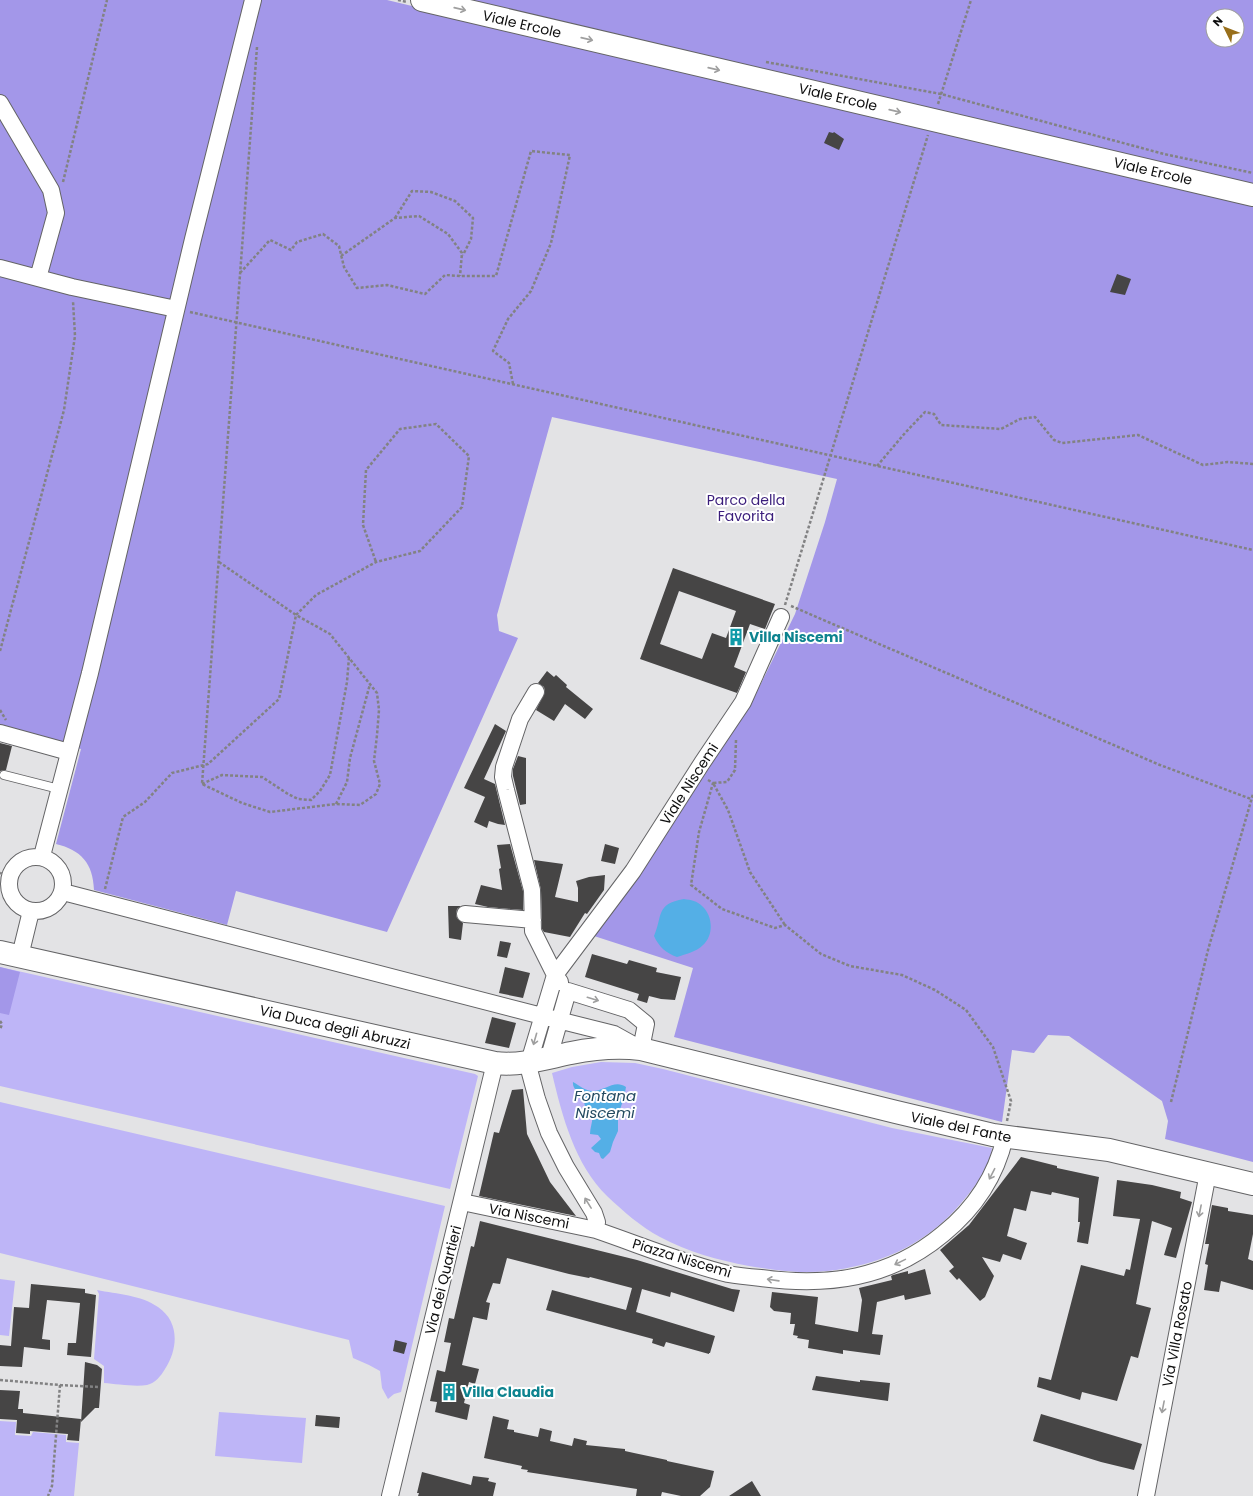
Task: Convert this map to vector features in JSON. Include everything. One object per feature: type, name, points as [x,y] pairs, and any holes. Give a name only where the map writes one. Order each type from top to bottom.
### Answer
[{"type":"street","points":[[42,856],[90,673],[176,309],[253,0]]},
{"type":"street","name":"Viale Ercole","points":[[422,0],[1253,195]]},
{"type":"street","points":[[0,103],[51,190],[56,213],[38,278]]},
{"type":"street","points":[[0,268],[72,287],[176,309]]},
{"type":"street","name":"Viale Niscemi","points":[[554,975],[633,871],[742,702],[783,610]]},
{"type":"street","points":[[63,892],[614,1034],[642,1049],[646,1024],[629,1010],[568,991],[554,975],[533,931],[532,890],[503,777],[504,767],[520,719],[536,692]]},
{"type":"street","points":[[4,728],[69,752]]},
{"type":"street","points":[[42,856],[57,866],[62,874],[64,883],[63,892],[54,905],[47,909],[31,911],[17,904],[12,898],[5,874],[26,858],[42,856]]},
{"type":"street","points":[[10,954],[31,911]]},
{"type":"street","points":[[466,914],[533,920]]},
{"type":"street","name":"Via Duca degli Abruzzi","points":[[10,954],[495,1063],[512,1064],[539,1060],[602,1047],[642,1049],[672,1056]]},
{"type":"street","points":[[554,975],[542,1016],[537,1099],[549,1133],[566,1167],[594,1213],[597,1222],[596,1230]]},
{"type":"street","points":[[539,1060],[559,1021],[568,991]]},
{"type":"street","name":"Viale del Fante","points":[[672,1056],[904,1114],[1102,1149],[1253,1184]]},
{"type":"street","name":"Via dei Quartieri","points":[[390,1496],[495,1063]]},
{"type":"street","name":"Piazza Niscemi","points":[[596,1230],[703,1267],[730,1274],[784,1281],[810,1282],[838,1280],[863,1275],[889,1267],[910,1257],[930,1245],[954,1225],[971,1207],[985,1188],[995,1168],[1005,1131]]},
{"type":"street","name":"Via Villa Rosato","points":[[1146,1496],[1208,1173]]},
{"type":"street","name":"Via Niscemi","points":[[462,1202],[596,1230]]},
{"type":"lane","points":[[4,774],[60,789]]},
{"type":"path","points":[[63,183],[107,0]]},
{"type":"path","points":[[971,0],[932,120],[783,610],[1160,765],[1251,799]]},
{"type":"path","points":[[202,784],[257,45]]},
{"type":"path","points":[[759,60],[941,94],[1164,154],[1253,173]]},
{"type":"path","points":[[240,274],[270,240],[291,250],[297,242],[323,234],[339,246],[344,268],[357,288],[387,285],[425,294],[445,275],[496,276],[531,151],[570,155],[551,243],[531,291],[508,320],[492,351],[509,363],[513,384]]},
{"type":"path","points":[[341,256],[395,218],[412,191],[431,192],[455,201],[473,218],[471,239],[462,257]]},
{"type":"path","points":[[395,218],[418,216],[448,234],[462,252],[460,276]]},
{"type":"path","points":[[0,651],[64,410],[75,336],[72,287]]},
{"type":"path","points":[[176,309],[1253,550]]},
{"type":"path","points":[[877,466],[925,412],[934,414],[941,425],[1001,429],[1020,419],[1035,417],[1054,440],[1062,443],[1138,435],[1203,465],[1228,462],[1253,464]]},
{"type":"path","points":[[101,902],[123,817],[145,802],[172,773],[208,764],[279,699],[296,615],[316,595],[376,562],[420,551],[462,507],[469,456],[436,424],[400,429],[366,470],[363,524],[376,562]]},
{"type":"path","points":[[202,784],[242,803],[270,812],[336,804],[360,805],[376,794],[380,784],[374,761],[379,710],[377,693],[350,657],[330,634],[296,615],[218,561]]},
{"type":"path","points":[[202,784],[222,775],[262,778],[298,799],[311,800],[320,791],[330,775],[347,682],[350,657]]},
{"type":"path","points":[[336,804],[346,782],[350,758],[370,684]]},
{"type":"path","points":[[0,710],[4,728]]},
{"type":"path","points":[[713,783],[727,782],[735,770],[736,734]]},
{"type":"path","points":[[697,770],[713,783],[728,810],[750,872],[785,925],[821,954],[850,966],[902,975],[935,990],[966,1010],[993,1047],[1011,1101],[1005,1131]]},
{"type":"path","points":[[713,783],[699,832],[691,885],[722,909],[775,928],[785,925]]},
{"type":"path","points":[[1171,1102],[1208,950],[1253,794]]},
{"type":"path","points":[[0,1021],[2,1024],[0,1030]]},
{"type":"path","points":[[0,1380],[100,1387]]},
{"type":"path","points":[[48,1496],[52,1486],[60,1385]]},
{"type":"shaded area","name":"Parco della Favorita","points":[[0,0],[387,0],[940,133],[1253,204],[1253,1162],[1165,1139],[1168,1121],[1162,1101],[1069,1036],[1048,1035],[1034,1053],[1012,1050],[1002,1122],[674,1037],[693,968],[594,936],[640,873],[751,704],[795,614],[825,522],[837,479],[552,417],[497,615],[499,631],[518,638],[387,932],[236,891],[227,925],[94,890],[91,872],[84,859],[72,850],[56,844],[81,749],[0,727]]},
{"type":"shaded area","points":[[457,0],[1253,0],[1253,187]]},
{"type":"shaded area","points":[[0,967],[475,1074],[478,1076],[450,1189],[0,1086]]},
{"type":"shaded area","points":[[0,967],[20,972],[9,1015],[0,1013]]},
{"type":"shaded area","points":[[601,1062],[635,1063],[663,1069],[892,1128],[992,1148],[990,1157],[983,1173],[973,1189],[942,1223],[913,1244],[880,1259],[845,1268],[807,1272],[768,1269],[726,1261],[681,1247],[660,1237],[639,1224],[607,1196],[586,1170],[565,1123],[552,1073],[572,1067]]},
{"type":"shaded area","points":[[0,1102],[445,1206],[401,1392],[394,1394],[388,1399],[382,1388],[380,1371],[353,1358],[349,1340],[0,1253]]},
{"type":"shaded area","points":[[0,1279],[15,1281],[9,1336],[0,1335]]},
{"type":"shaded area","points":[[97,1290],[144,1300],[158,1307],[170,1320],[175,1336],[172,1353],[163,1372],[153,1383],[137,1386],[104,1383],[104,1366],[94,1359],[99,1294]]},
{"type":"shaded area","points":[[219,1412],[306,1418],[302,1463],[215,1456]]},
{"type":"shaded area","points":[[0,1421],[16,1422],[15,1435],[31,1436],[33,1432],[66,1435],[66,1442],[79,1443],[74,1496],[0,1496]]},
{"type":"water","points":[[684,899],[700,904],[706,910],[711,926],[707,941],[703,945],[691,952],[677,957],[669,954],[663,949],[654,936],[664,908],[668,904]]},
{"type":"water","name":"Fontana Niscemi","points":[[573,1082],[590,1091],[618,1084],[626,1087],[618,1115],[618,1131],[610,1152],[603,1159],[599,1153],[595,1152],[591,1148],[601,1139],[598,1135],[590,1134],[592,1115],[589,1109],[585,1106],[584,1102],[580,1099]]},
{"type":"building","points":[[829,132],[834,132],[844,139],[839,150],[824,143]]},
{"type":"building","points":[[1117,274],[1131,279],[1125,295],[1110,292]]},
{"type":"building","name":"Villa Niscemi","points":[[673,568],[775,604],[765,629],[750,624],[734,667],[746,672],[737,693],[640,659]],"holes":[[[679,591],[736,611],[726,638],[712,633],[702,659],[660,644]]]},
{"type":"building","points":[[547,671],[554,677],[556,675],[567,685],[566,687],[593,709],[585,719],[565,704],[554,721],[536,710],[545,692],[544,687],[538,683]]},
{"type":"building","points":[[495,724],[506,731],[484,779],[495,784],[505,825],[489,821],[487,828],[474,822],[485,797],[464,788]]},
{"type":"building","points":[[0,743],[12,746],[6,770],[0,771]]},
{"type":"building","points":[[518,756],[526,758],[526,804],[520,805],[513,776],[513,769]]},
{"type":"building","points":[[510,844],[523,891],[523,910],[488,907],[475,904],[481,885],[502,890],[499,869],[501,868],[497,845]]},
{"type":"building","points":[[605,844],[619,848],[615,864],[601,861]]},
{"type":"building","points":[[534,860],[563,864],[555,897],[578,902],[578,888],[576,881],[589,877],[605,875],[604,890],[587,914],[585,913],[570,937],[544,932],[542,929],[541,890]]},
{"type":"building","points":[[448,906],[461,906],[457,909],[456,914],[457,918],[463,923],[461,940],[449,938]]},
{"type":"building","points":[[500,941],[511,943],[507,958],[497,956]]},
{"type":"building","points":[[592,954],[627,964],[629,960],[657,968],[656,972],[681,977],[675,1000],[649,996],[647,1003],[637,1000],[639,994],[585,977]]},
{"type":"building","points":[[505,967],[530,973],[523,998],[499,993]]},
{"type":"building","points":[[492,1017],[516,1023],[509,1048],[485,1043]]},
{"type":"building","points":[[523,1089],[527,1134],[550,1182],[576,1216],[479,1196],[494,1132],[499,1133],[512,1090]]},
{"type":"building","points":[[1021,1157],[1057,1166],[1057,1168],[1099,1177],[1088,1244],[1077,1242],[1080,1222],[1078,1222],[1079,1198],[1052,1192],[1051,1195],[1031,1191],[1026,1211],[1014,1208],[1007,1236],[1027,1243],[1021,1260],[1003,1254],[1000,1262],[982,1257],[994,1276],[985,1297],[980,1301],[959,1278],[957,1280],[949,1271],[954,1267],[940,1250],[969,1225]]},
{"type":"building","points":[[1117,1180],[1152,1185],[1181,1192],[1180,1198],[1192,1202],[1176,1258],[1164,1255],[1172,1228],[1152,1221],[1136,1304],[1151,1308],[1138,1358],[1131,1356],[1117,1401],[1082,1392],[1080,1400],[1037,1387],[1039,1377],[1051,1380],[1081,1265],[1124,1276],[1126,1269],[1130,1270],[1140,1219],[1113,1216]]},
{"type":"building","points":[[1212,1205],[1228,1208],[1228,1211],[1253,1215],[1253,1234],[1248,1259],[1253,1261],[1253,1290],[1221,1281],[1219,1292],[1204,1290],[1208,1265],[1205,1264],[1209,1244],[1205,1244]]},
{"type":"building","points":[[480,1221],[637,1260],[732,1289],[740,1290],[734,1312],[671,1292],[670,1297],[642,1289],[636,1312],[715,1336],[709,1354],[666,1342],[664,1347],[652,1343],[653,1339],[546,1310],[552,1290],[626,1310],[632,1288],[507,1258],[500,1284],[493,1283],[486,1302],[490,1303],[487,1320],[473,1317],[462,1365],[479,1369],[475,1384],[469,1382],[464,1403],[470,1405],[467,1420],[435,1412],[437,1402],[430,1401],[437,1370],[445,1372],[451,1343],[444,1342],[449,1318],[454,1319],[471,1246],[474,1247]]},
{"type":"building","points":[[925,1269],[931,1294],[905,1300],[904,1295],[877,1302],[872,1334],[883,1335],[880,1355],[843,1350],[843,1354],[808,1348],[809,1340],[797,1338],[798,1336],[793,1335],[795,1324],[790,1324],[791,1313],[774,1311],[770,1307],[772,1292],[818,1297],[815,1324],[858,1332],[862,1300],[859,1288],[892,1280],[891,1276],[893,1275],[908,1271],[908,1274]]},
{"type":"building","points":[[31,1284],[85,1289],[85,1293],[96,1295],[91,1357],[67,1355],[68,1343],[76,1343],[80,1303],[47,1300],[42,1339],[50,1340],[50,1350],[24,1347],[22,1367],[0,1366],[0,1345],[11,1346],[14,1307],[29,1308]]},
{"type":"building","points":[[395,1340],[407,1343],[404,1354],[393,1351]]},
{"type":"building","points":[[85,1362],[97,1365],[102,1369],[99,1408],[95,1408],[81,1422]]},
{"type":"building","points":[[816,1376],[860,1382],[860,1380],[890,1383],[888,1401],[812,1390]]},
{"type":"building","points":[[0,1390],[20,1391],[18,1409],[23,1409],[23,1413],[81,1419],[79,1441],[67,1440],[68,1434],[30,1431],[30,1434],[16,1433],[17,1420],[0,1419]]},
{"type":"building","points":[[1041,1414],[1142,1444],[1134,1470],[1101,1462],[1033,1441]]},
{"type":"building","points":[[316,1415],[340,1417],[339,1428],[315,1426]]},
{"type":"building","points":[[493,1416],[509,1420],[507,1429],[514,1430],[514,1432],[538,1437],[540,1428],[552,1431],[550,1441],[572,1446],[574,1438],[587,1441],[586,1445],[625,1449],[625,1451],[714,1471],[710,1487],[700,1496],[681,1496],[662,1492],[661,1496],[636,1496],[637,1489],[527,1472],[528,1470],[521,1469],[522,1466],[484,1458]]},
{"type":"building","points":[[422,1472],[471,1485],[473,1476],[489,1478],[488,1481],[496,1483],[493,1496],[418,1496],[419,1493],[417,1493]]},
{"type":"building","points":[[752,1481],[761,1496],[729,1496]]},
{"type":"place","name":"Villa Niscemi","points":[[736,637]]},
{"type":"place","name":"Villa Claudia","points":[[449,1392]]}]
